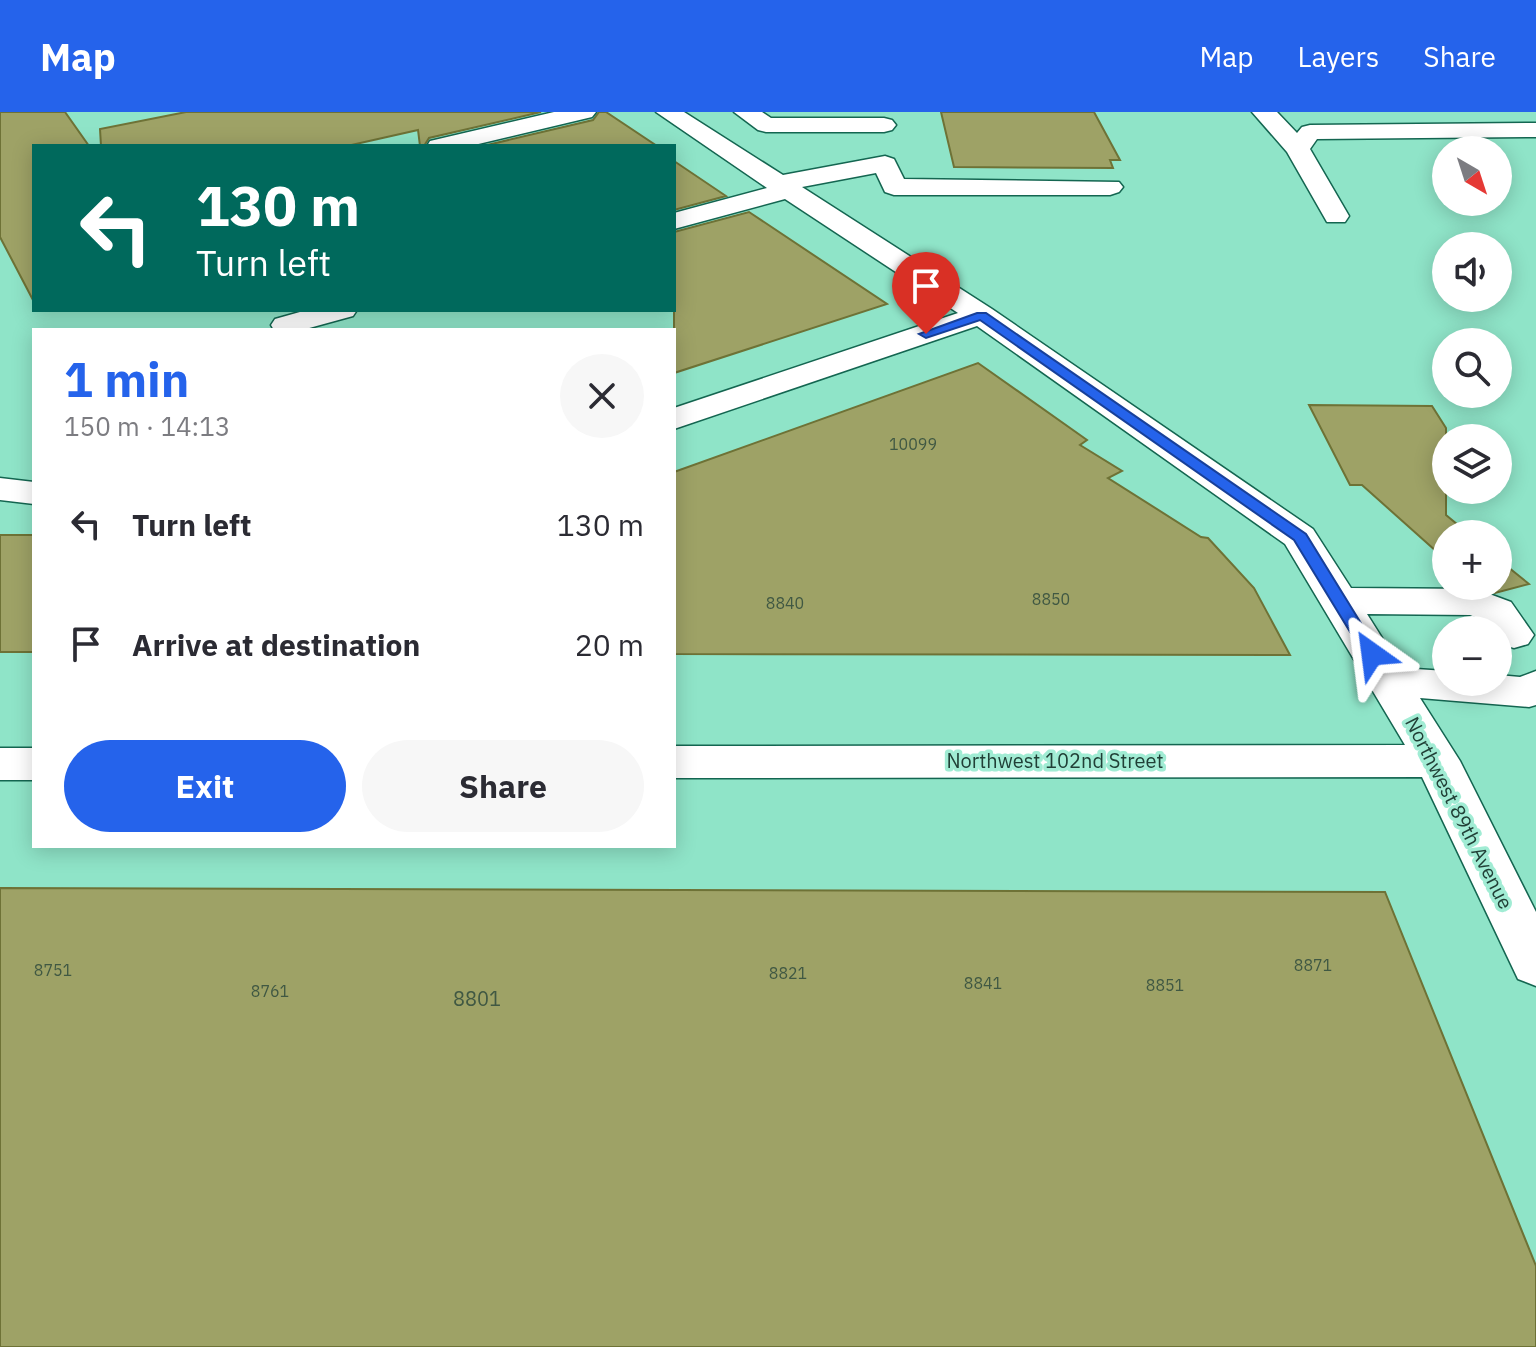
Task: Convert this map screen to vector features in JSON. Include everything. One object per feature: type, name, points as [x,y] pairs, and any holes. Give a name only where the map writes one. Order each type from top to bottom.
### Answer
[{"type":"street","points":[[448,144],[584,112]]},
{"type":"street","name":"Northwest 89th Avenue","points":[[668,112],[981,315],[1300,537],[1437,761],[1536,964]]},
{"type":"street","points":[[746,112],[766,125],[885,136]]},
{"type":"street","points":[[1264,112],[1298,149],[1336,216]]},
{"type":"street","points":[[1298,149],[1310,132],[1536,130]]},
{"type":"street","points":[[676,220],[784,187],[885,136]]},
{"type":"street","points":[[794,145],[885,136]]},
{"type":"street","points":[[885,136],[894,187],[1110,187]]},
{"type":"street","points":[[286,325],[335,312]]},
{"type":"street","points":[[676,418],[981,315]]},
{"type":"street","points":[[0,489],[32,493]]},
{"type":"street","points":[[1340,601],[1476,602],[1497,611],[1525,634],[1536,678]]},
{"type":"street","points":[[1388,681],[1529,692],[1536,686]]},
{"type":"street","name":"Northwest 102nd Street","points":[[676,762],[1437,761]]},
{"type":"street","points":[[0,764],[32,764]]},
{"type":"shaded area","points":[[0,112],[1536,112],[1536,1347],[0,1347]]},
{"type":"building","points":[[0,112],[65,112],[88,144],[32,144],[32,298],[0,237]]},
{"type":"building","points":[[186,112],[541,112],[429,138],[425,144],[420,144],[418,130],[356,144],[101,144],[100,129]]},
{"type":"building","points":[[599,112],[606,112],[654,144],[491,144],[593,120]]},
{"type":"building","points":[[941,112],[1094,112],[1120,160],[1110,160],[1113,168],[954,167]]},
{"type":"building","points":[[676,162],[726,196],[676,209]]},
{"type":"building","points":[[749,212],[887,304],[676,372],[676,231]]},
{"type":"building","points":[[978,363],[1087,440],[1080,445],[1122,471],[1108,478],[1201,537],[1208,538],[1254,588],[1290,655],[676,654],[676,471]]},
{"type":"building","points":[[1309,405],[1432,406],[1443,424],[1432,424],[1432,504],[1446,504],[1446,515],[1452,520],[1432,520],[1432,548],[1362,485],[1350,485]]},
{"type":"building","points":[[0,535],[32,535],[32,652],[0,652]]},
{"type":"building","points":[[1512,570],[1529,584],[1512,588]]},
{"type":"building","points":[[0,888],[1385,892],[1536,1266],[1536,1347],[0,1347]]},
{"type":"route","points":[[926,334],[981,315],[1300,537],[1372,654]]}]
